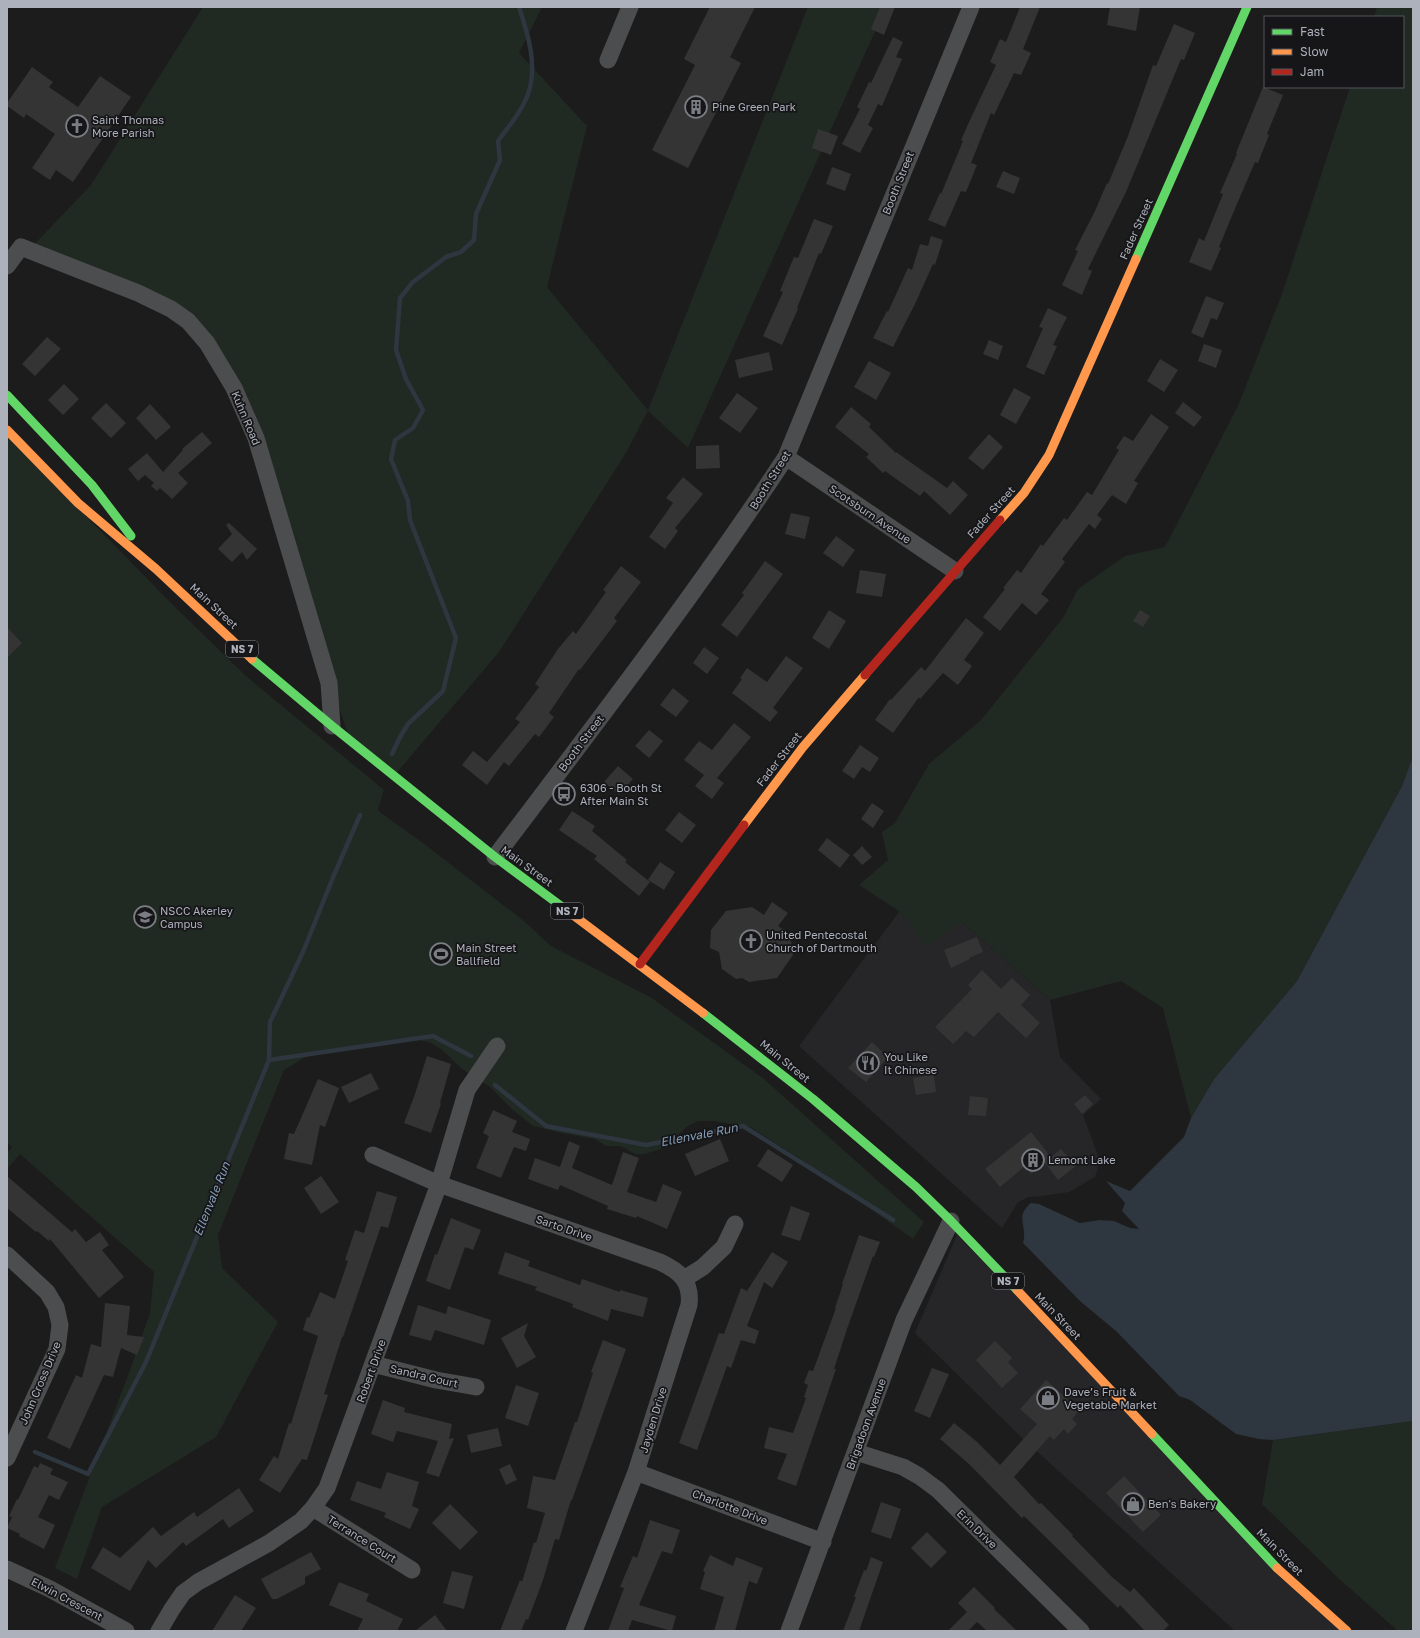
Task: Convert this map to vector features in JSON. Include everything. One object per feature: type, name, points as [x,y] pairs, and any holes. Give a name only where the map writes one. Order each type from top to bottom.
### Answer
[{"type":"main road","name":"Fader Street","points":[[640,964],[803,747],[954,571],[1024,493],[1049,455],[1247,7]]},
{"type":"main road","name":"Main Street","points":[[7,395],[92,485],[156,569]]},
{"type":"main road","name":"Main Street","points":[[7,430],[78,503],[156,569],[258,663],[332,726],[495,857],[640,964],[751,1049],[813,1099],[916,1187],[951,1221],[1078,1354],[1274,1565],[1347,1631]]},
{"type":"street","points":[[608,60],[630,7]]},
{"type":"street","name":"Booth Street","points":[[495,857],[669,626],[742,525],[786,457],[971,7]]},
{"type":"street","name":"Kuhn Road","points":[[7,266],[21,247],[138,293],[171,309],[188,321],[207,343],[234,388],[256,438],[329,683],[332,726]]},
{"type":"street","name":"Scotsburn Avenue","points":[[786,457],[954,571]]},
{"type":"street","name":"Robert Drive","points":[[159,1631],[179,1599],[190,1588],[269,1543],[301,1521],[327,1488],[439,1184],[467,1090],[497,1046]]},
{"type":"street","name":"Sarto Drive","points":[[373,1155],[439,1184],[660,1262],[676,1270],[684,1279]]},
{"type":"street","name":"Brigadoon Avenue","points":[[789,1631],[904,1320],[951,1221]]},
{"type":"street","points":[[684,1279],[703,1267],[724,1247],[735,1224]]},
{"type":"street","name":"John Cross Drive","points":[[7,1255],[47,1292],[56,1307],[60,1325],[57,1348],[7,1458]]},
{"type":"street","name":"Jayden Drive","points":[[574,1631],[636,1472],[689,1305],[690,1299],[688,1287],[684,1279]]},
{"type":"street","name":"Sandra Court","points":[[373,1364],[436,1380],[476,1387]]},
{"type":"street","name":"Erin Drive","points":[[856,1452],[903,1467],[933,1486],[1081,1631]]},
{"type":"street","name":"Charlotte Drive","points":[[636,1472],[823,1542]]},
{"type":"street","name":"Terrance Court","points":[[312,1508],[412,1570]]},
{"type":"street","name":"Elwin Crescent","points":[[7,1569],[50,1589],[126,1631]]},
{"type":"shaded area","points":[[203,7],[542,7],[519,53],[587,126],[547,287],[648,410],[808,7],[886,7],[688,448],[648,411],[626,453],[499,652],[394,776],[349,737],[241,415],[186,319],[26,253],[91,185]]},
{"type":"shaded area","points":[[1377,7],[1413,7],[1413,756],[1402,786],[1297,981],[1214,1079],[1191,1118],[1163,1008],[1121,981],[1050,1000],[962,922],[926,947],[902,913],[859,885],[888,860],[882,832],[895,823],[929,764],[981,720],[1063,618],[1078,589],[1125,556],[1165,547],[1238,406],[1282,294],[1350,88],[1404,88],[1404,16],[1374,16]]},
{"type":"shaded area","points":[[7,435],[170,602],[247,677],[384,790],[378,809],[381,813],[423,843],[524,921],[551,946],[652,998],[764,1079],[924,1222],[913,1239],[799,1158],[750,1127],[713,1121],[698,1121],[688,1126],[661,1149],[645,1154],[635,1154],[621,1146],[606,1146],[595,1139],[533,1126],[513,1110],[490,1087],[462,1069],[441,1049],[431,1043],[418,1040],[338,1048],[309,1055],[284,1070],[218,1235],[222,1268],[278,1322],[216,1437],[102,1507],[77,1579],[55,1568],[129,1373],[150,1313],[154,1272],[20,1154],[7,1169],[7,1153],[12,1147],[7,1143]]},
{"type":"shaded area","name":"Lemont Lake","points":[[1413,756],[1413,1421],[1273,1440],[1259,1439],[1236,1434],[1190,1400],[1179,1396],[1116,1331],[1081,1302],[1023,1243],[1023,1213],[1031,1203],[1039,1204],[1080,1223],[1099,1220],[1114,1221],[1130,1228],[1139,1229],[1122,1211],[1125,1203],[1106,1181],[1130,1191],[1184,1137],[1191,1118],[1214,1079],[1297,981],[1402,786]]},
{"type":"shaded area","points":[[899,912],[962,922],[1050,1000],[1060,1057],[1101,1099],[1083,1115],[1100,1161],[1095,1177],[1069,1192],[1028,1197],[1018,1202],[1002,1228],[799,1046]]},
{"type":"shaded area","points":[[957,1235],[1344,1631],[1235,1631],[1021,1437],[915,1333]]},
{"type":"shaded area","points":[[1413,1421],[1413,1631],[1398,1631],[1338,1578],[1262,1504],[1273,1440]]},
{"type":"building","name":"Pine Green Park","points":[[710,7],[755,7],[730,57],[741,63],[688,168],[652,150],[695,65],[684,59]]},
{"type":"building","points":[[880,7],[895,7],[884,35],[871,29]]},
{"type":"building","points":[[1020,7],[1040,7],[1023,49],[1031,53],[1021,75],[1014,73],[994,115],[991,113],[971,163],[977,165],[966,192],[961,191],[945,227],[928,220],[940,193],[941,194],[963,141],[961,140],[996,65],[990,62],[1000,39],[1006,42]]},
{"type":"building","points":[[1110,7],[1140,7],[1136,31],[1107,25]]},
{"type":"building","points":[[1174,24],[1195,33],[1184,60],[1181,59],[1126,192],[1088,269],[1092,271],[1082,295],[1062,285],[1078,251],[1075,250],[1095,211],[1107,183],[1108,184],[1128,136],[1153,65],[1156,66]]},
{"type":"building","points":[[893,37],[903,42],[896,57],[902,59],[882,106],[878,104],[868,125],[873,128],[860,153],[842,144],[860,109],[857,107],[869,82],[871,83]]},
{"type":"building","name":"Saint Thomas More Parish","points":[[32,67],[53,82],[49,87],[78,107],[100,76],[131,97],[73,182],[56,170],[50,180],[32,168],[55,134],[26,114],[24,118],[7,106],[7,103]]},
{"type":"building","points":[[1263,87],[1283,95],[1267,134],[1269,135],[1258,163],[1255,162],[1219,247],[1221,248],[1211,271],[1189,262],[1199,238],[1204,241],[1223,194],[1220,193],[1237,154],[1236,153]]},
{"type":"building","points":[[818,129],[838,136],[831,155],[812,148]]},
{"type":"building","points":[[832,167],[851,174],[845,191],[826,184]]},
{"type":"building","points":[[1003,171],[1020,178],[1014,194],[996,187]]},
{"type":"building","points":[[814,219],[833,226],[821,254],[819,253],[797,308],[798,309],[782,345],[763,336],[783,292],[780,291],[794,257],[798,258]]},
{"type":"building","points":[[931,236],[943,240],[935,265],[933,264],[893,347],[873,338],[887,311],[888,312],[908,268],[912,270],[920,244],[928,246]]},
{"type":"building","points":[[1206,296],[1224,303],[1217,320],[1211,318],[1203,338],[1191,333]]},
{"type":"building","points":[[1048,308],[1067,317],[1053,345],[1057,346],[1044,375],[1026,367],[1043,328],[1039,327]]},
{"type":"building","points":[[47,337],[61,349],[35,376],[22,364]]},
{"type":"building","points":[[989,340],[1003,346],[998,360],[983,354]]},
{"type":"building","points":[[1204,344],[1222,350],[1216,368],[1198,361]]},
{"type":"building","points":[[769,352],[773,370],[739,378],[735,360]]},
{"type":"building","points":[[1160,359],[1178,370],[1164,392],[1147,381]]},
{"type":"building","points":[[869,361],[891,373],[876,400],[854,387]]},
{"type":"building","points":[[64,384],[79,399],[63,415],[48,400]]},
{"type":"building","points":[[1014,388],[1031,397],[1016,424],[1000,415]]},
{"type":"building","points":[[737,393],[758,408],[740,433],[719,418]]},
{"type":"building","points":[[1183,402],[1202,417],[1194,427],[1175,413]]},
{"type":"building","points":[[106,403],[126,423],[111,438],[91,418]]},
{"type":"building","points":[[150,404],[171,427],[156,440],[136,418]]},
{"type":"building","points":[[851,407],[871,424],[869,427],[896,453],[947,488],[953,481],[968,495],[950,515],[924,491],[920,496],[885,471],[883,473],[866,457],[869,454],[835,427]]},
{"type":"building","points":[[1151,414],[1169,427],[1134,481],[1138,483],[1126,504],[1112,495],[1097,515],[1102,519],[1095,529],[1089,524],[1062,559],[1065,562],[1041,594],[1049,600],[1036,615],[1022,603],[1000,631],[983,617],[1005,589],[1003,588],[1017,570],[1021,573],[1041,544],[1043,546],[1064,518],[1067,520],[1087,492],[1092,495],[1119,450],[1116,448],[1124,436],[1133,441]]},
{"type":"building","points":[[202,432],[212,443],[178,473],[188,483],[172,499],[160,488],[157,491],[151,486],[154,483],[145,475],[138,481],[128,469],[147,453],[163,472],[183,450],[182,449]]},
{"type":"building","points":[[989,434],[1003,447],[983,470],[968,458]]},
{"type":"building","points":[[719,445],[720,468],[696,469],[696,446]]},
{"type":"building","points":[[683,477],[703,494],[675,528],[678,531],[665,549],[649,537],[673,503],[666,498]]},
{"type":"building","points":[[791,513],[810,517],[805,539],[785,534]]},
{"type":"building","points":[[229,523],[257,549],[247,560],[242,552],[232,562],[218,549],[232,534],[226,525]]},
{"type":"building","points":[[836,536],[855,550],[843,567],[823,553]]},
{"type":"building","points":[[765,561],[783,574],[737,637],[721,625],[744,595],[742,593]]},
{"type":"building","points":[[621,566],[641,582],[614,618],[617,621],[580,670],[579,669],[549,713],[554,717],[539,737],[535,734],[509,766],[504,762],[487,785],[462,765],[473,751],[487,762],[520,722],[515,719],[539,687],[535,684],[558,649],[573,631],[576,634],[606,592],[603,590]]},
{"type":"building","points":[[860,570],[886,574],[882,597],[856,593]]},
{"type":"building","points":[[829,610],[846,621],[829,649],[812,638]]},
{"type":"building","points":[[1140,610],[1150,616],[1143,627],[1133,621]]},
{"type":"building","points":[[966,618],[984,633],[964,660],[972,666],[958,685],[943,673],[920,699],[919,697],[893,733],[875,720],[890,699],[891,700],[921,667],[925,671]]},
{"type":"building","points":[[7,627],[22,643],[7,658]]},
{"type":"building","points":[[704,647],[719,658],[707,674],[693,663]]},
{"type":"building","points":[[786,656],[803,668],[773,708],[778,712],[770,722],[732,693],[742,679],[740,678],[747,668],[767,682]]},
{"type":"building","points":[[673,688],[689,701],[676,717],[660,705]]},
{"type":"building","points":[[734,723],[751,737],[717,778],[724,783],[712,799],[695,786],[704,775],[684,760],[699,741],[712,750]]},
{"type":"building","points":[[649,730],[663,741],[649,758],[635,746]]},
{"type":"building","points":[[860,745],[879,758],[870,772],[862,767],[854,779],[842,771]]},
{"type":"building","points":[[618,766],[633,779],[619,795],[604,782]]},
{"type":"building","points":[[872,803],[884,811],[873,828],[861,819]]},
{"type":"building","points":[[572,811],[595,826],[592,831],[627,860],[625,862],[650,882],[639,896],[594,859],[597,856],[559,830]]},
{"type":"building","points":[[679,812],[696,825],[682,843],[665,830]]},
{"type":"building","points":[[827,838],[850,855],[840,868],[818,850]]},
{"type":"building","points":[[862,846],[872,857],[862,865],[853,855]]},
{"type":"building","points":[[660,862],[675,872],[664,890],[648,880]]},
{"type":"building","name":"United Pentecostal Church of Dartmouth","points":[[772,902],[788,913],[778,926],[790,934],[793,955],[777,978],[749,982],[742,978],[736,979],[722,969],[719,952],[710,948],[711,930],[726,911],[752,907],[764,915]]},
{"type":"building","points":[[977,937],[983,952],[951,968],[944,950]]},
{"type":"building","points":[[982,970],[1001,989],[1012,978],[1030,995],[1021,1005],[1040,1023],[1026,1038],[998,1012],[974,1037],[966,1031],[953,1044],[935,1027],[972,989],[968,985]]},
{"type":"building","name":"You Like It Chinese","points":[[872,1042],[888,1057],[866,1082],[848,1068]]},
{"type":"building","points":[[427,1056],[451,1064],[440,1103],[441,1104],[431,1133],[404,1123]]},
{"type":"building","points":[[371,1073],[379,1089],[349,1103],[341,1087]]},
{"type":"building","points":[[934,1074],[936,1092],[916,1095],[913,1078]]},
{"type":"building","points":[[318,1079],[339,1088],[325,1127],[320,1125],[312,1165],[284,1159],[289,1133],[294,1134]]},
{"type":"building","points":[[1085,1095],[1093,1104],[1082,1114],[1074,1104]]},
{"type":"building","points":[[970,1096],[988,1098],[986,1116],[968,1115]]},
{"type":"building","points":[[493,1110],[517,1121],[512,1132],[530,1139],[526,1151],[514,1147],[501,1178],[476,1168],[489,1136],[483,1133]]},
{"type":"building","name":"Lemont Lake","points":[[1031,1132],[1051,1157],[1061,1149],[1076,1166],[1058,1180],[1045,1163],[1031,1174],[1025,1166],[1000,1187],[985,1169]]},
{"type":"building","points":[[720,1139],[729,1161],[695,1176],[685,1154]]},
{"type":"building","points":[[569,1141],[580,1146],[572,1168],[612,1185],[623,1152],[639,1158],[627,1192],[656,1202],[663,1184],[682,1192],[667,1229],[637,1216],[636,1218],[607,1209],[608,1206],[560,1185],[558,1190],[528,1179],[535,1158],[560,1167]]},
{"type":"building","points":[[768,1149],[793,1165],[782,1182],[757,1166]]},
{"type":"building","points":[[7,1176],[72,1232],[75,1229],[86,1242],[100,1232],[109,1245],[102,1250],[124,1277],[99,1298],[50,1239],[49,1241],[37,1231],[36,1232],[7,1208]]},
{"type":"building","points":[[321,1176],[339,1202],[321,1214],[304,1188]]},
{"type":"building","points":[[377,1191],[397,1197],[388,1228],[381,1226],[342,1337],[324,1394],[328,1395],[307,1460],[302,1459],[280,1493],[259,1480],[274,1456],[278,1459],[289,1423],[291,1424],[318,1336],[303,1330],[307,1317],[309,1318],[320,1292],[335,1299],[348,1261],[345,1260],[355,1230],[364,1233]]},
{"type":"building","points":[[791,1206],[810,1213],[800,1241],[781,1235]]},
{"type":"building","points":[[451,1218],[481,1230],[473,1250],[465,1247],[450,1290],[426,1281],[435,1254],[437,1255]]},
{"type":"building","points":[[859,1235],[880,1242],[874,1257],[873,1256],[847,1329],[834,1369],[836,1369],[796,1486],[777,1479],[787,1454],[764,1448],[769,1427],[793,1433],[806,1398],[804,1397],[808,1385],[804,1383],[809,1370],[813,1371],[836,1308],[842,1284]]},
{"type":"building","points":[[505,1252],[530,1261],[528,1266],[580,1285],[582,1279],[620,1292],[620,1290],[648,1298],[643,1317],[611,1309],[608,1321],[572,1307],[573,1304],[535,1290],[537,1287],[498,1274]]},
{"type":"building","points":[[772,1252],[788,1262],[772,1288],[764,1282],[747,1326],[759,1331],[755,1344],[741,1340],[731,1368],[727,1366],[697,1450],[679,1443],[719,1333],[724,1334],[741,1288],[747,1291]]},
{"type":"building","points":[[105,1303],[130,1306],[127,1335],[144,1337],[137,1355],[121,1348],[113,1377],[104,1375],[70,1449],[47,1438],[76,1375],[82,1378],[91,1344],[101,1347]]},
{"type":"building","points":[[418,1305],[446,1314],[448,1306],[491,1320],[484,1345],[435,1330],[431,1341],[409,1335]]},
{"type":"building","points":[[528,1323],[524,1336],[536,1357],[517,1368],[501,1338]]},
{"type":"building","points":[[603,1340],[626,1349],[571,1500],[559,1540],[555,1539],[543,1580],[528,1620],[526,1619],[521,1631],[500,1631],[520,1580],[522,1582],[534,1542],[536,1543],[545,1513],[527,1508],[533,1476],[555,1480],[575,1422],[577,1422],[593,1373],[591,1372]]},
{"type":"building","points":[[995,1341],[1012,1358],[1008,1362],[1018,1373],[1002,1388],[976,1360]]},
{"type":"building","points":[[932,1368],[949,1374],[930,1418],[914,1411]]},
{"type":"building","points":[[1046,1380],[1080,1410],[1072,1419],[1077,1424],[1068,1434],[1064,1429],[1054,1440],[1050,1436],[1014,1477],[1039,1504],[1041,1503],[1073,1535],[1072,1536],[1112,1577],[1130,1592],[1134,1588],[1169,1625],[1163,1631],[1145,1631],[1120,1605],[1118,1608],[1024,1516],[1022,1518],[969,1464],[940,1439],[954,1423],[976,1441],[1000,1465],[1037,1424],[1020,1409]]},
{"type":"building","points":[[516,1385],[539,1393],[528,1426],[505,1418]]},
{"type":"building","points":[[383,1400],[405,1408],[404,1412],[452,1424],[449,1439],[454,1438],[439,1477],[426,1473],[438,1441],[397,1431],[393,1442],[371,1434]]},
{"type":"building","points":[[498,1428],[502,1446],[471,1453],[467,1435]]},
{"type":"building","points":[[40,1463],[53,1469],[50,1474],[68,1482],[59,1500],[49,1495],[38,1517],[55,1525],[44,1549],[7,1528],[12,1517],[9,1516],[17,1499],[18,1500],[34,1466],[38,1468]]},
{"type":"building","points":[[510,1464],[517,1480],[506,1485],[499,1469]]},
{"type":"building","points":[[387,1472],[419,1482],[412,1506],[419,1509],[410,1529],[384,1517],[386,1513],[350,1500],[357,1481],[381,1489]]},
{"type":"building","name":"Ben's Bakery","points":[[1124,1476],[1161,1515],[1143,1532],[1106,1493]]},
{"type":"building","points":[[239,1488],[254,1511],[229,1528],[223,1519],[186,1546],[183,1542],[156,1568],[148,1560],[130,1591],[91,1568],[103,1547],[120,1558],[153,1527],[161,1536],[194,1512],[197,1517]]},
{"type":"building","points":[[881,1502],[901,1509],[891,1539],[871,1532]]},
{"type":"building","points":[[450,1504],[478,1532],[460,1550],[432,1523]]},
{"type":"building","points":[[650,1520],[680,1530],[672,1554],[662,1551],[639,1605],[676,1616],[672,1631],[632,1620],[628,1631],[608,1631],[624,1588],[620,1587],[633,1556],[637,1558]]},
{"type":"building","points":[[927,1532],[947,1552],[931,1568],[911,1548]]},
{"type":"building","points":[[311,1552],[321,1569],[305,1577],[305,1584],[277,1599],[272,1599],[261,1579]]},
{"type":"building","points":[[710,1555],[733,1566],[736,1557],[763,1568],[757,1584],[749,1581],[735,1631],[714,1631],[724,1597],[700,1589],[705,1572],[703,1571]]},
{"type":"building","points":[[871,1557],[883,1562],[859,1631],[843,1631],[856,1597],[854,1597],[864,1570],[866,1571]]},
{"type":"building","points":[[452,1571],[473,1576],[464,1609],[443,1603]]},
{"type":"building","points":[[339,1582],[369,1594],[366,1601],[403,1619],[397,1631],[357,1631],[363,1619],[329,1605]]},
{"type":"building","points":[[974,1587],[1017,1631],[987,1631],[977,1622],[968,1631],[948,1631],[967,1612],[958,1603]]},
{"type":"building","points":[[235,1595],[256,1608],[241,1631],[212,1631]]},
{"type":"building","points":[[435,1615],[447,1631],[415,1631]]},
{"type":"waterway","points":[[392,754],[408,724],[443,691],[456,638],[410,520],[408,501],[391,459],[395,440],[413,428],[423,410],[406,379],[396,350],[400,298],[413,282],[446,257],[461,252],[474,240],[476,214],[500,160],[498,141],[522,106],[528,94],[531,83],[531,50],[519,7]]},
{"type":"waterway","points":[[269,1060],[270,1022],[303,952],[360,815]]},
{"type":"waterway","name":"Ellenvale Run","points":[[35,1452],[88,1474],[146,1362],[269,1060],[433,1036],[471,1056]]},
{"type":"waterway","name":"Ellenvale Run","points":[[495,1085],[546,1126],[646,1145],[743,1126],[893,1220]]},
{"type":"traffic: fast","points":[[1136,259],[1247,7]]},
{"type":"traffic: fast","points":[[7,395],[92,485],[131,536]]},
{"type":"traffic: fast","points":[[252,659],[332,726],[495,857],[565,909]]},
{"type":"traffic: fast","points":[[703,1013],[813,1099],[916,1187],[1017,1290]]},
{"type":"traffic: fast","points":[[1152,1434],[1277,1568]]},
{"type":"traffic: slow","points":[[1000,520],[1024,493],[1049,455],[1136,259]]},
{"type":"traffic: slow","points":[[7,430],[78,503],[156,569],[252,659]]},
{"type":"traffic: slow","points":[[744,825],[803,747],[865,675]]},
{"type":"traffic: slow","points":[[565,909],[703,1013]]},
{"type":"traffic: slow","points":[[1017,1290],[1152,1434]]},
{"type":"traffic: slow","points":[[1277,1568],[1347,1631]]},
{"type":"traffic: jam","points":[[865,675],[1000,520]]},
{"type":"traffic: jam","points":[[640,964],[744,825]]},
{"type":"place","name":"Pine Green Park","points":[[696,107]]},
{"type":"place","name":"Saint Thomas More Parish","points":[[77,126]]},
{"type":"place","name":"6306 - Booth St After Main St","points":[[564,794]]},
{"type":"place","name":"NSCC Akerley Campus","points":[[145,917]]},
{"type":"place","name":"United Pentecostal Church of Dartmouth","points":[[751,941]]},
{"type":"place","name":"Main Street Ballfield","points":[[441,954]]},
{"type":"place","name":"You Like It Chinese","points":[[868,1063]]},
{"type":"place","name":"Lemont Lake","points":[[1033,1160]]},
{"type":"place","name":"Dave’s Fruit & Vegetable Market","points":[[1048,1398]]},
{"type":"place","name":"Ben's Bakery","points":[[1133,1504]]}]
